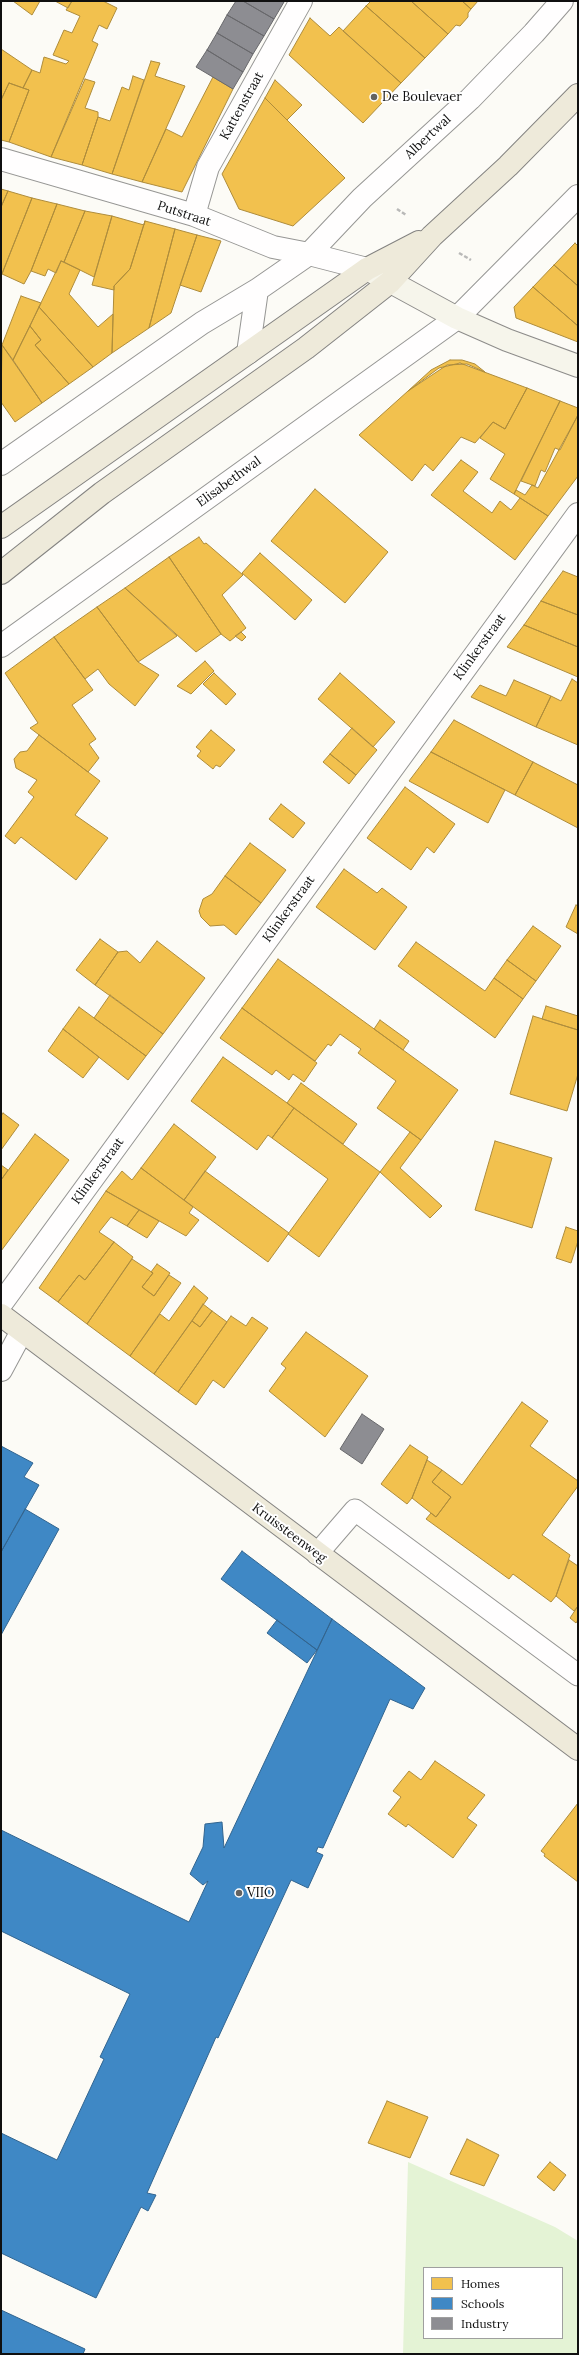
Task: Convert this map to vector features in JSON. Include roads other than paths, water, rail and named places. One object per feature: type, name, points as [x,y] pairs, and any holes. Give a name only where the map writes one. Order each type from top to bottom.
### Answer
[{"type":"main road","points":[[1,573],[102,493],[306,348],[390,282],[432,236],[508,166],[578,95]]},
{"type":"main road","points":[[1,527],[367,269],[432,236]]},
{"type":"main road","name":"Kruissteenweg","points":[[1,1315],[578,1749]]},
{"type":"street","name":"Kattenstraat","points":[[194,215],[208,167],[301,1]]},
{"type":"street","name":"Albertwal","points":[[310,254],[362,198],[486,82],[534,33],[562,1]]},
{"type":"street","name":"Putstraat","points":[[1,159],[194,215],[273,247],[310,254],[367,269]]},
{"type":"street","points":[[457,318],[578,196]]},
{"type":"street","points":[[1,464],[202,323],[257,290],[310,254]]},
{"type":"street","points":[[367,269],[457,318],[507,340],[578,366]]},
{"type":"street","points":[[248,353],[257,290]]},
{"type":"street","name":"Elisabethwal","points":[[1,646],[457,318]]},
{"type":"street","name":"Klinkerstraat","points":[[1,1304],[578,514]]},
{"type":"street","points":[[1,1370],[22,1331]]},
{"type":"lane","points":[[317,1554],[355,1510],[578,1675]]},
{"type":"place","name":"De Boulevaer","points":[[374,97]]},
{"type":"place","name":"VIIO","points":[[239,1893]]}]
